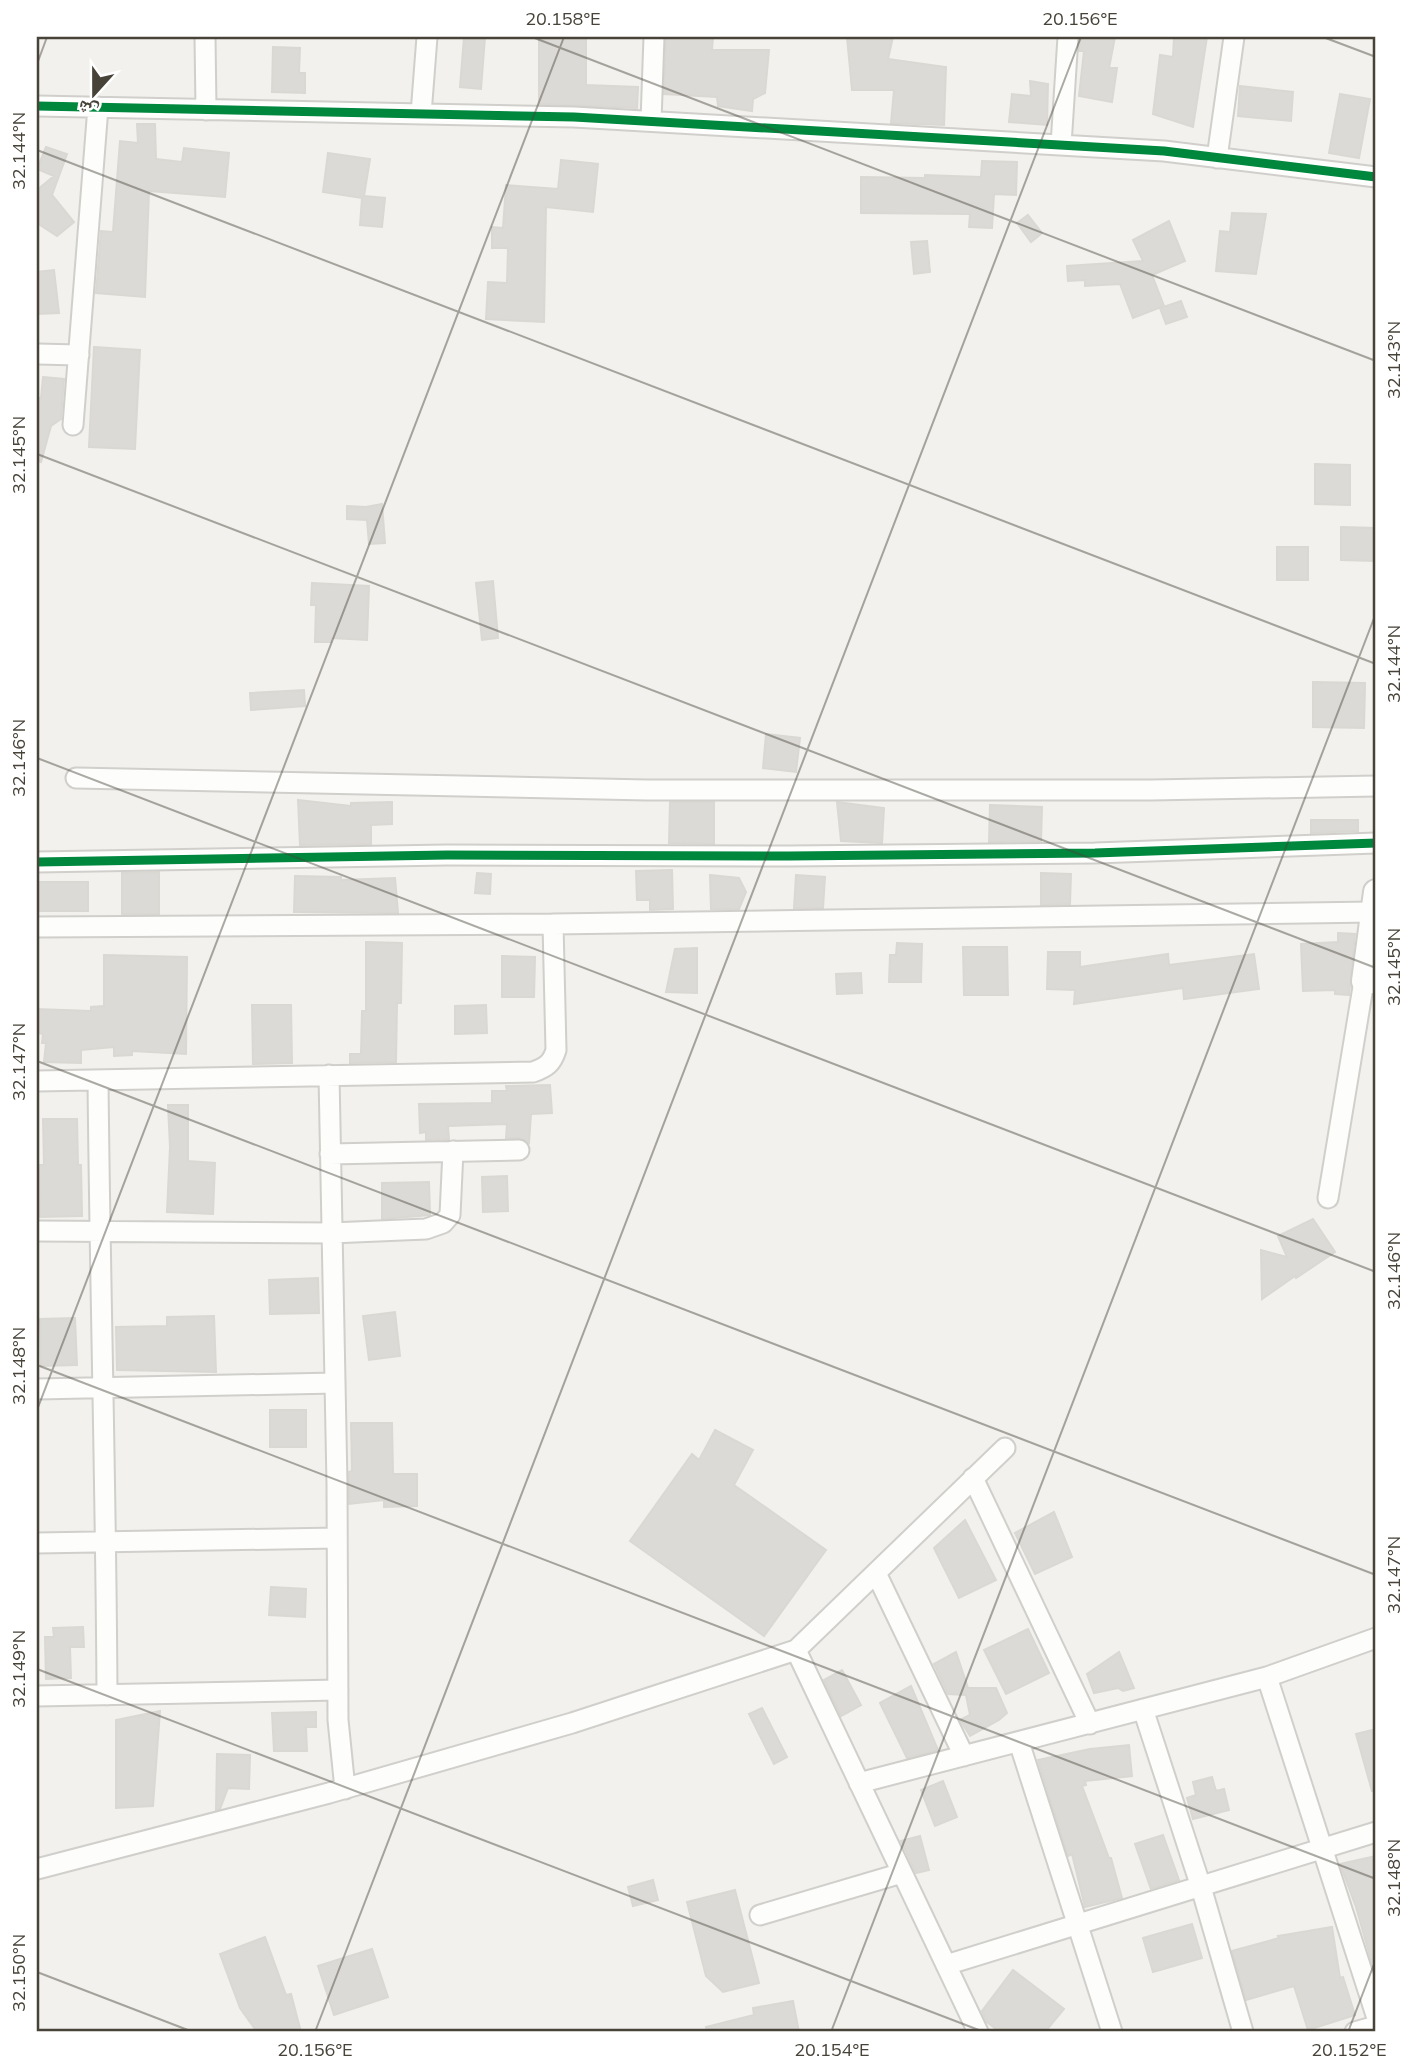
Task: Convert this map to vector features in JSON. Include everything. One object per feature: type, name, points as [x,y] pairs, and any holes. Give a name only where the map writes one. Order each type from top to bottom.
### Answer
[{"type":"street","points":[[205,37],[206,110]]},
{"type":"street","points":[[421,114],[427,37]]},
{"type":"street","points":[[651,121],[654,37]]},
{"type":"street","points":[[1061,145],[1068,37]]},
{"type":"street","points":[[1217,158],[1234,37]]},
{"type":"street","points":[[37,106],[574,117],[651,121],[1164,151],[1376,177]]},
{"type":"street","points":[[73,425],[98,107]]},
{"type":"street","points":[[37,354],[79,355]]},
{"type":"street","points":[[76,778],[674,790],[1151,790],[1376,786]]},
{"type":"street","points":[[37,862],[447,855],[1094,853],[1376,843]]},
{"type":"street","points":[[37,927],[553,924],[1375,902],[1370,981],[1328,1198]]},
{"type":"street","points":[[37,1081],[533,1072],[545,1068],[552,1061],[556,1050],[553,924]]},
{"type":"street","points":[[329,1075],[338,1720],[345,1789]]},
{"type":"street","points":[[98,1080],[107,1543],[107,1695]]},
{"type":"street","points":[[330,1154],[519,1150]]},
{"type":"street","points":[[37,1231],[331,1233],[426,1229],[443,1223],[450,1214],[453,1152]]},
{"type":"street","points":[[37,1389],[335,1383]]},
{"type":"street","points":[[37,1869],[345,1789],[585,1719],[796,1650],[1004,1448]]},
{"type":"street","points":[[973,1478],[1090,1724]]},
{"type":"street","points":[[37,1543],[337,1538]]},
{"type":"street","points":[[876,1573],[964,1756]]},
{"type":"street","points":[[859,1783],[1267,1677],[1376,1639]]},
{"type":"street","points":[[796,1650],[978,2032]]},
{"type":"street","points":[[1267,1677],[1376,2015]]},
{"type":"street","points":[[37,1696],[338,1690]]},
{"type":"street","points":[[1143,1709],[1201,1887],[1243,2032]]},
{"type":"street","points":[[1019,1742],[1112,2032]]},
{"type":"street","points":[[946,1965],[1376,1832]]},
{"type":"street","points":[[760,1915],[902,1872]]},
{"type":"street","points":[[1355,2032],[1376,2026]]},
{"type":"building","points":[[464,37],[485,37],[481,89],[460,87]]},
{"type":"building","points":[[539,37],[586,37],[586,85],[638,87],[637,108],[539,104]]},
{"type":"building","points":[[666,37],[713,37],[712,50],[769,50],[765,93],[753,99],[752,111],[718,106],[717,97],[664,94]]},
{"type":"building","points":[[847,37],[893,37],[888,59],[946,67],[944,125],[891,123],[894,90],[852,90]]},
{"type":"building","points":[[1080,37],[1115,37],[1109,68],[1117,68],[1112,102],[1079,96],[1084,51],[1079,51]]},
{"type":"building","points":[[1174,37],[1207,37],[1193,127],[1153,114],[1160,55],[1173,57]]},
{"type":"building","points":[[273,47],[300,48],[299,73],[305,73],[305,93],[272,92]]},
{"type":"building","points":[[1030,81],[1048,84],[1047,125],[1009,122],[1012,94],[1031,96]]},
{"type":"building","points":[[1240,86],[1293,92],[1291,121],[1238,116]]},
{"type":"building","points":[[1340,94],[1370,99],[1359,158],[1329,153]]},
{"type":"building","points":[[137,124],[155,124],[156,159],[182,162],[184,148],[229,153],[225,197],[149,191],[145,297],[96,293],[101,231],[113,232],[120,141],[138,143]]},
{"type":"building","points":[[46,147],[67,154],[52,195],[74,222],[57,236],[37,223],[37,190],[54,176],[37,169]]},
{"type":"building","points":[[328,153],[370,159],[364,196],[385,198],[382,227],[360,225],[362,198],[323,192]]},
{"type":"building","points":[[561,160],[598,164],[593,212],[546,207],[544,322],[486,319],[488,282],[507,283],[508,248],[492,248],[492,227],[503,228],[506,185],[558,189]]},
{"type":"building","points":[[982,161],[1017,162],[1016,195],[994,194],[992,228],[969,227],[970,214],[861,213],[861,177],[981,177]]},
{"type":"building","points":[[1232,213],[1266,214],[1256,274],[1216,271],[1220,231],[1230,232]]},
{"type":"building","points":[[1028,215],[1042,233],[1031,242],[1017,223]]},
{"type":"building","points":[[1169,221],[1185,261],[1152,275],[1164,306],[1133,318],[1120,284],[1085,286],[1085,280],[1068,281],[1067,266],[1143,261],[1133,240]]},
{"type":"building","points":[[927,241],[930,272],[914,274],[911,242]]},
{"type":"building","points":[[54,270],[59,313],[37,314],[37,272]]},
{"type":"building","points":[[1181,301],[1187,317],[1166,324],[1160,308]]},
{"type":"building","points":[[94,347],[140,350],[135,449],[89,447]]},
{"type":"building","points":[[43,377],[64,379],[61,419],[51,426],[41,462],[37,461],[37,398],[41,398]]},
{"type":"building","points":[[1315,464],[1350,465],[1350,505],[1315,504]]},
{"type":"building","points":[[382,504],[385,543],[369,544],[367,520],[347,519],[347,506]]},
{"type":"building","points":[[1341,527],[1376,528],[1376,561],[1341,560]]},
{"type":"building","points":[[1277,547],[1308,547],[1308,580],[1277,580]]},
{"type":"building","points":[[493,581],[498,638],[482,640],[476,583]]},
{"type":"building","points":[[312,583],[369,586],[367,640],[331,638],[331,642],[315,642],[316,605],[311,605]]},
{"type":"building","points":[[1313,682],[1365,683],[1364,728],[1313,727]]},
{"type":"building","points":[[304,690],[305,706],[251,710],[250,693]]},
{"type":"building","points":[[766,734],[800,738],[796,772],[763,768]]},
{"type":"building","points":[[298,800],[351,806],[351,803],[392,802],[392,824],[371,825],[371,844],[300,845]]},
{"type":"building","points":[[670,802],[714,802],[714,844],[669,843]]},
{"type":"building","points":[[837,802],[884,808],[882,843],[841,841]]},
{"type":"building","points":[[990,805],[1042,807],[1041,841],[989,842]]},
{"type":"building","points":[[1311,820],[1358,820],[1358,831],[1311,833]]},
{"type":"building","points":[[672,870],[673,909],[650,910],[650,900],[637,900],[636,871]]},
{"type":"building","points":[[159,872],[159,914],[122,914],[122,873]]},
{"type":"building","points":[[477,873],[491,874],[490,894],[475,893]]},
{"type":"building","points":[[1041,873],[1071,874],[1070,904],[1041,905]]},
{"type":"building","points":[[710,875],[739,878],[746,892],[739,909],[711,909]]},
{"type":"building","points":[[796,875],[825,877],[823,908],[794,908]]},
{"type":"building","points":[[295,876],[341,877],[341,880],[395,878],[398,913],[294,912]]},
{"type":"building","points":[[37,882],[88,882],[88,911],[37,911]]},
{"type":"building","points":[[1338,933],[1355,934],[1349,995],[1335,994],[1335,990],[1303,991],[1301,944],[1338,942]]},
{"type":"building","points":[[366,942],[402,943],[396,1062],[350,1063],[350,1054],[361,1054],[362,1011],[366,1011]]},
{"type":"building","points":[[897,943],[922,944],[921,982],[889,982],[890,955],[896,955]]},
{"type":"building","points":[[963,947],[1007,947],[1008,995],[964,995]]},
{"type":"building","points":[[697,948],[697,993],[666,992],[675,949]]},
{"type":"building","points":[[1048,952],[1080,952],[1080,967],[1168,954],[1169,965],[1254,954],[1259,989],[1184,999],[1183,988],[1074,1004],[1075,990],[1047,989]]},
{"type":"building","points":[[104,955],[187,957],[186,1054],[132,1051],[132,1055],[114,1056],[114,1047],[81,1050],[81,1063],[44,1062],[46,1043],[42,1043],[43,1034],[37,1033],[37,1009],[91,1011],[91,1007],[104,1006]]},
{"type":"building","points":[[502,956],[535,957],[534,997],[502,997]]},
{"type":"building","points":[[861,973],[862,993],[837,994],[836,974]]},
{"type":"building","points":[[252,1005],[291,1005],[292,1063],[253,1064]]},
{"type":"building","points":[[486,1005],[487,1033],[455,1034],[455,1006]]},
{"type":"building","points":[[550,1085],[552,1113],[531,1114],[529,1143],[519,1138],[506,1138],[507,1124],[448,1126],[449,1139],[426,1140],[426,1132],[420,1133],[419,1104],[492,1103],[492,1091],[507,1091],[506,1086]]},
{"type":"building","points":[[168,1105],[188,1105],[188,1161],[215,1163],[213,1214],[167,1212],[170,1147]]},
{"type":"building","points":[[43,1119],[77,1119],[82,1216],[40,1217],[39,1165],[44,1165]]},
{"type":"building","points":[[507,1176],[508,1211],[483,1212],[482,1177]]},
{"type":"building","points":[[429,1182],[430,1215],[382,1219],[382,1183]]},
{"type":"building","points":[[1313,1219],[1335,1252],[1262,1299],[1261,1250],[1287,1257],[1278,1236]]},
{"type":"building","points":[[318,1278],[319,1313],[270,1314],[269,1280]]},
{"type":"building","points":[[395,1312],[400,1356],[369,1360],[363,1316]]},
{"type":"building","points":[[214,1316],[216,1372],[117,1370],[116,1327],[167,1326],[167,1317]]},
{"type":"building","points":[[75,1318],[77,1365],[41,1366],[40,1319]]},
{"type":"building","points":[[270,1410],[306,1410],[306,1447],[270,1447]]},
{"type":"building","points":[[351,1423],[392,1423],[393,1474],[417,1474],[417,1506],[384,1507],[384,1500],[349,1504],[349,1472],[352,1471]]},
{"type":"building","points":[[715,1430],[753,1450],[734,1485],[826,1550],[764,1636],[630,1541],[692,1454],[699,1460]]},
{"type":"building","points":[[1054,1512],[1072,1557],[1035,1574],[1015,1533]]},
{"type":"building","points":[[965,1520],[996,1580],[959,1598],[934,1548]]},
{"type":"building","points":[[271,1587],[306,1589],[305,1617],[269,1615]]},
{"type":"building","points":[[83,1627],[84,1647],[70,1647],[71,1678],[46,1679],[45,1637],[54,1637],[53,1628]]},
{"type":"building","points":[[1028,1629],[1049,1673],[1006,1694],[984,1650]]},
{"type":"building","points":[[956,1652],[968,1688],[996,1688],[1007,1713],[970,1736],[960,1720],[970,1715],[966,1695],[948,1694],[934,1664]]},
{"type":"building","points":[[1119,1652],[1134,1688],[1094,1693],[1087,1674]]},
{"type":"building","points":[[842,1670],[861,1705],[841,1716],[824,1680]]},
{"type":"building","points":[[911,1686],[938,1750],[907,1758],[880,1703]]},
{"type":"building","points":[[762,1708],[787,1757],[774,1764],[749,1714]]},
{"type":"building","points":[[160,1711],[153,1806],[116,1808],[116,1720]]},
{"type":"building","points":[[316,1712],[316,1727],[306,1727],[307,1751],[274,1751],[272,1713]]},
{"type":"building","points":[[1376,1729],[1376,1791],[1372,1791],[1356,1734]]},
{"type":"building","points":[[1129,1745],[1132,1776],[1085,1781],[1086,1785],[1082,1786],[1111,1858],[1122,1898],[1085,1907],[1072,1854],[1068,1856],[1038,1760],[1090,1749]]},
{"type":"building","points":[[217,1754],[250,1755],[249,1789],[228,1788],[220,1809],[216,1810]]},
{"type":"building","points":[[1212,1777],[1216,1791],[1224,1789],[1229,1810],[1193,1819],[1187,1798],[1196,1795],[1193,1782]]},
{"type":"building","points":[[943,1781],[957,1817],[935,1826],[921,1790]]},
{"type":"building","points":[[1163,1835],[1179,1880],[1151,1889],[1135,1844]]},
{"type":"building","points":[[920,1836],[929,1870],[916,1873],[901,1841]]},
{"type":"building","points":[[1376,1856],[1376,1967],[1373,1967],[1356,1907],[1340,1864]]},
{"type":"building","points":[[653,1880],[658,1900],[633,1906],[628,1887]]},
{"type":"building","points":[[735,1890],[759,1983],[723,1992],[706,1976],[687,1902]]},
{"type":"building","points":[[1192,1924],[1202,1958],[1153,1972],[1143,1938]]},
{"type":"building","points":[[1332,1927],[1340,1978],[1343,1977],[1355,2015],[1308,2030],[1294,1986],[1246,2000],[1232,1951],[1279,1938],[1278,1936]]},
{"type":"building","points":[[265,1937],[286,1995],[291,1994],[301,2032],[257,2032],[240,2008],[220,1954]]},
{"type":"building","points":[[372,1949],[388,1997],[334,2015],[318,1966]]},
{"type":"building","points":[[1013,1970],[1064,2009],[1045,2032],[1000,2032],[987,2022],[982,2011]]},
{"type":"building","points":[[793,2001],[799,2032],[707,2032],[706,2027],[754,2015],[753,2008]]},
{"type":"cycle path","points":[[37,106],[574,117],[1164,151],[1376,177]]},
{"type":"cycle path","points":[[37,862],[447,855],[1095,853],[1376,843]]}]
